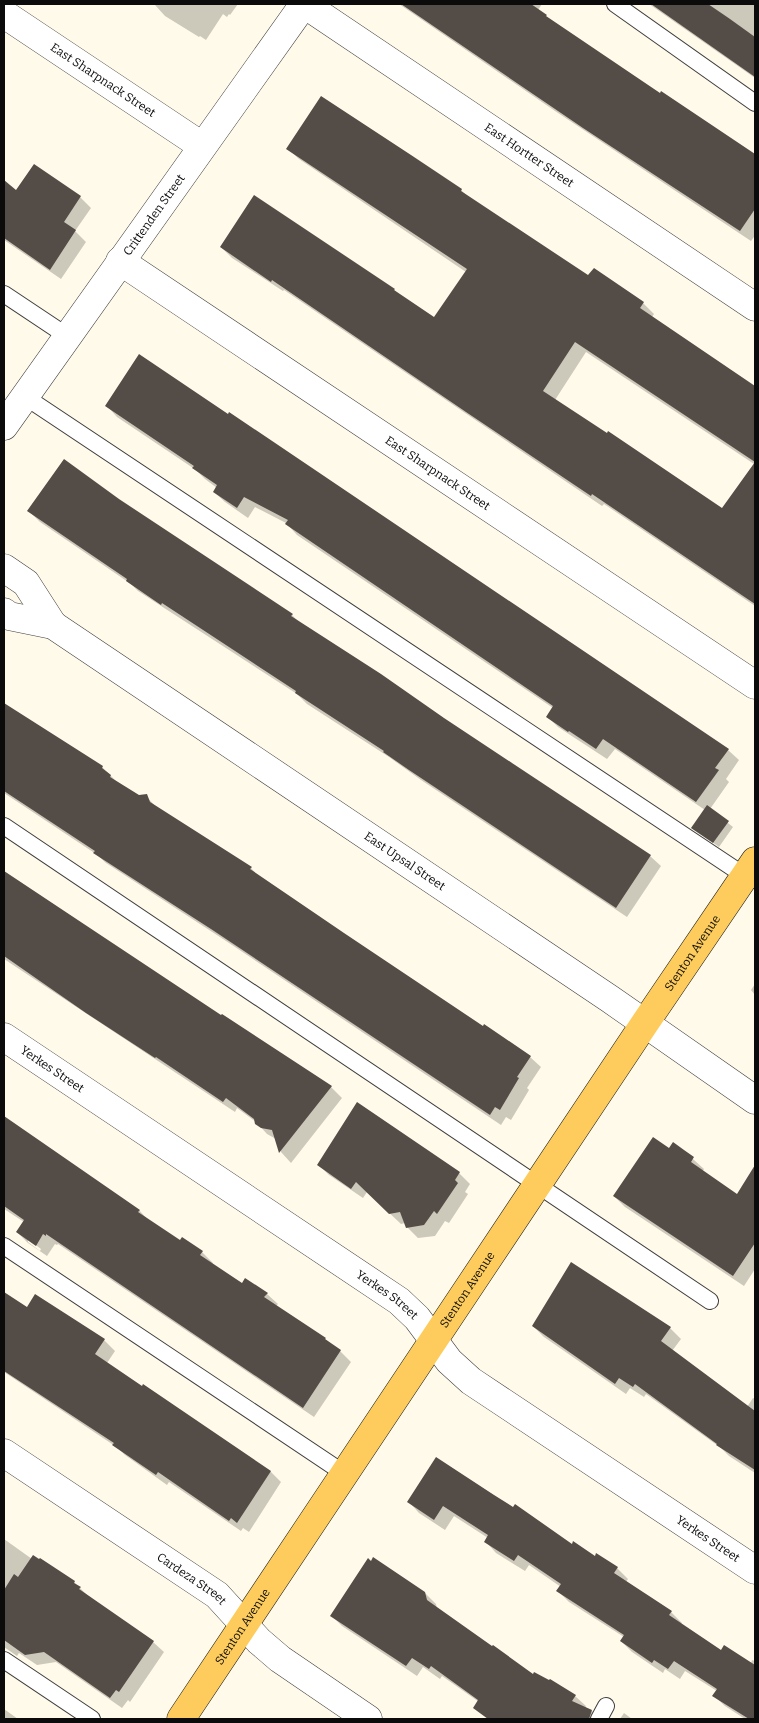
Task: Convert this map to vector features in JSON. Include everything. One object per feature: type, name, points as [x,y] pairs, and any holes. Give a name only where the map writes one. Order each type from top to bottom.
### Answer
[{"type":"main road","name":"Stenton Avenue","points":[[180,1719],[645,1023],[752,873]]},
{"type":"street","name":"Crittenden Street","points":[[4,426],[120,260],[304,4]]},
{"type":"street","name":"East Hortter Street","points":[[304,4],[755,307]]},
{"type":"street","name":"East Sharpnack Street","points":[[4,14],[202,146]]},
{"type":"street","name":"East Sharpnack Street","points":[[120,260],[755,685]]},
{"type":"street","name":"East Upsal Street","points":[[4,568],[26,583],[53,625]]},
{"type":"street","name":"East Upsal Street","points":[[4,612],[9,616],[53,625],[645,1023],[755,1100]]},
{"type":"street","name":"Yerkes Street","points":[[4,1037],[399,1302],[417,1318],[449,1361],[471,1381],[755,1570]]},
{"type":"street","name":"Cardeza Street","points":[[4,1453],[217,1595],[259,1642],[280,1659],[368,1719]]},
{"type":"lane","points":[[615,4],[755,103]]},
{"type":"lane","points":[[4,294],[67,336]]},
{"type":"lane","points":[[24,396],[752,873]]},
{"type":"lane","points":[[4,826],[710,1301]]},
{"type":"lane","points":[[4,1246],[345,1474]]},
{"type":"lane","points":[[4,1660],[92,1719]]},
{"type":"building","points":[[401,4],[531,4],[660,93],[661,91],[755,154],[755,209],[740,231],[583,128]]},
{"type":"building","points":[[651,4],[708,4],[730,19],[755,37],[755,77]]},
{"type":"building","points":[[321,96],[588,275],[594,268],[644,302],[640,308],[755,386],[755,462],[755,604],[220,247],[254,195],[434,317],[467,269],[286,149]],"holes":[[[575,342],[755,462],[722,508],[608,431],[607,433],[543,391]]]},
{"type":"building","points":[[34,164],[81,196],[64,222],[76,230],[50,270],[4,238],[4,180],[16,190]]},
{"type":"building","points":[[139,354],[228,414],[229,412],[729,749],[715,768],[719,770],[696,802],[603,739],[596,749],[568,732],[546,717],[553,706],[285,524],[288,520],[244,497],[237,508],[213,492],[217,485],[192,468],[194,466],[105,406]]},
{"type":"building","points":[[64,459],[119,499],[293,614],[291,616],[651,855],[616,908],[295,693],[296,691],[162,603],[161,605],[126,581],[127,579],[27,511]]},
{"type":"building","points":[[4,703],[103,766],[102,768],[111,775],[110,777],[139,795],[147,794],[150,802],[252,867],[250,869],[344,933],[531,1056],[517,1077],[519,1078],[500,1110],[495,1107],[490,1115],[211,929],[93,853],[95,851],[4,791]]},
{"type":"building","points":[[707,805],[729,821],[713,843],[691,828]]},
{"type":"building","points":[[4,871],[332,1086],[279,1153],[272,1130],[261,1128],[255,1124],[254,1119],[226,1098],[223,1102],[86,1013],[4,956]]},
{"type":"building","points":[[357,1102],[460,1172],[455,1180],[458,1183],[437,1214],[434,1211],[424,1225],[406,1228],[400,1212],[389,1214],[356,1182],[351,1189],[317,1165]]},
{"type":"building","points":[[4,1116],[140,1210],[138,1212],[180,1240],[182,1237],[203,1251],[200,1255],[242,1283],[245,1278],[268,1293],[264,1297],[341,1350],[303,1408],[46,1234],[46,1236],[43,1234],[36,1246],[16,1232],[24,1220],[4,1206]]},
{"type":"building","points":[[653,1137],[669,1148],[673,1142],[694,1157],[691,1162],[737,1194],[755,1165],[755,1243],[733,1276],[613,1196]]},
{"type":"building","points":[[571,1262],[671,1327],[661,1341],[755,1411],[755,1470],[716,1445],[635,1384],[633,1387],[619,1378],[615,1384],[532,1326]]},
{"type":"building","points":[[4,1292],[27,1307],[35,1294],[105,1339],[95,1354],[142,1386],[143,1384],[271,1471],[237,1523],[231,1518],[229,1521],[158,1472],[156,1475],[112,1445],[114,1443],[4,1371]]},
{"type":"building","points":[[436,1457],[513,1507],[515,1504],[572,1544],[573,1541],[595,1556],[596,1553],[618,1567],[614,1573],[672,1611],[669,1615],[721,1650],[724,1645],[755,1665],[755,1719],[749,1719],[712,1696],[717,1689],[674,1661],[668,1669],[654,1660],[652,1663],[620,1641],[624,1635],[556,1591],[561,1584],[518,1555],[514,1561],[484,1542],[488,1535],[443,1506],[434,1520],[407,1502]]},
{"type":"building","points":[[33,1555],[75,1581],[74,1583],[81,1587],[79,1589],[154,1641],[119,1692],[116,1690],[110,1698],[44,1652],[25,1655],[4,1640],[4,1590],[14,1574],[18,1577]]},
{"type":"building","points":[[373,1557],[425,1592],[427,1600],[533,1674],[534,1672],[550,1679],[576,1695],[572,1701],[592,1710],[589,1719],[488,1719],[473,1708],[478,1700],[431,1666],[429,1669],[412,1658],[406,1666],[330,1616],[368,1558],[371,1561]]}]
